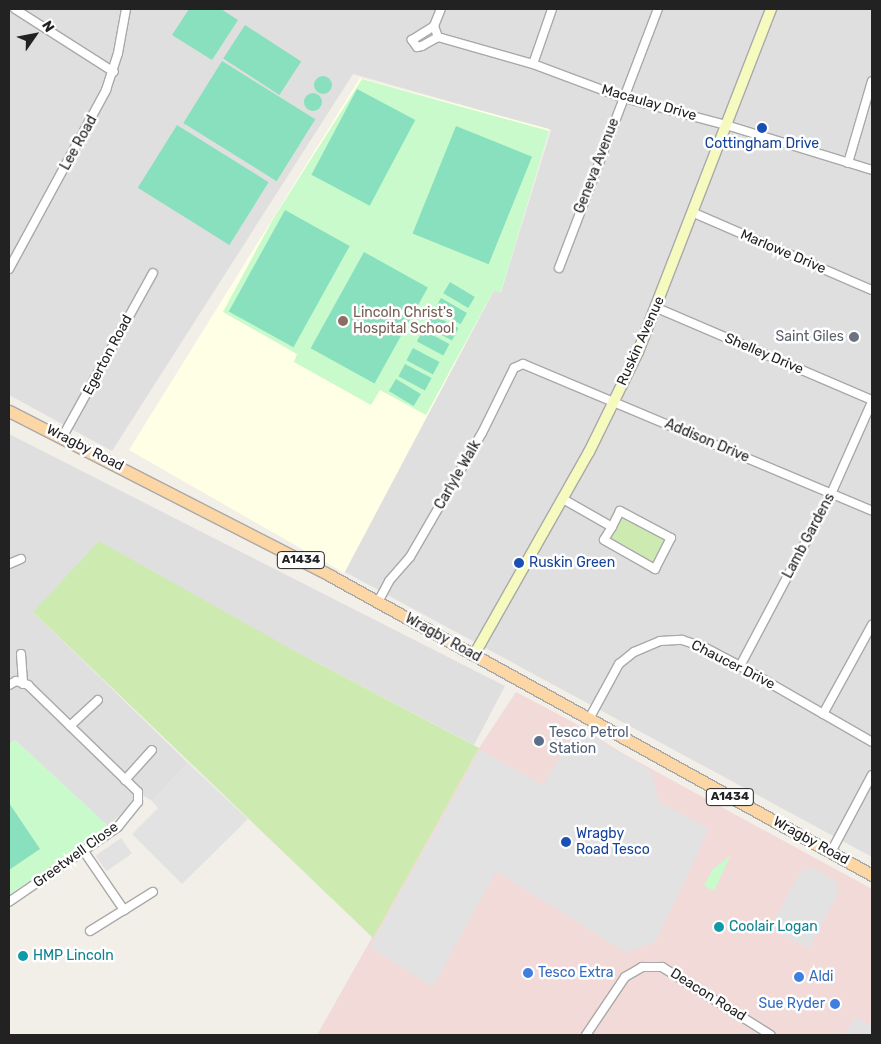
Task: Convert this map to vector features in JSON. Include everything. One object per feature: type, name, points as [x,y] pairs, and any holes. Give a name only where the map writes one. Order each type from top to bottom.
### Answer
[{"type":"main road","name":"Ruskin Avenue","points":[[474,655],[563,499],[614,402],[656,308],[694,213],[771,9]]},
{"type":"main road","name":"Wragby Road","points":[[9,411],[63,436],[378,602],[872,875]]},
{"type":"street","points":[[15,9],[114,72]]},
{"type":"street","name":"Lee Road","points":[[9,269],[89,126],[114,72],[126,9]]},
{"type":"street","points":[[434,26],[438,36],[422,46],[417,46],[412,40],[419,33],[434,26],[441,9]]},
{"type":"street","points":[[532,64],[552,9]]},
{"type":"street","name":"Geneva Avenue","points":[[558,268],[658,9]]},
{"type":"street","name":"Macaulay Drive","points":[[438,36],[532,64],[624,98],[726,125],[872,170]]},
{"type":"street","points":[[848,163],[872,81]]},
{"type":"street","name":"Marlowe Drive","points":[[694,213],[872,290]]},
{"type":"street","name":"Egerton Road","points":[[63,436],[153,273]]},
{"type":"street","name":"Shelley Drive","points":[[656,308],[872,401]]},
{"type":"street","name":"Carlyle Walk","points":[[378,602],[389,581],[410,557],[482,433],[514,368],[523,364],[542,372]]},
{"type":"street","name":"Addison Drive","points":[[542,372],[872,511]]},
{"type":"street","name":"Lamb Gardens","points":[[740,666],[831,494],[872,401]]},
{"type":"street","points":[[563,499],[612,526]]},
{"type":"street","points":[[620,511],[672,538],[655,569],[604,540],[612,526],[620,511]]},
{"type":"street","points":[[9,564],[20,559]]},
{"type":"street","points":[[824,714],[872,625]]},
{"type":"street","name":"Chaucer Drive","points":[[588,719],[619,664],[634,652],[660,641],[682,640],[704,647],[740,666],[872,742]]},
{"type":"street","points":[[20,682],[21,654]]},
{"type":"street","points":[[9,685],[20,682]]},
{"type":"street","points":[[20,682],[70,726],[125,780],[152,750]]},
{"type":"street","points":[[70,726],[98,700]]},
{"type":"street","points":[[830,852],[872,775]]},
{"type":"street","name":"Greetwell Close","points":[[9,902],[118,827],[138,802],[138,792],[125,780]]},
{"type":"street","points":[[84,850],[124,910]]},
{"type":"street","points":[[90,931],[153,892]]},
{"type":"street","name":"Deacon Road","points":[[586,1035],[625,977],[642,967],[655,967],[676,973],[771,1035]]},
{"type":"shaded area","points":[[9,9],[872,9],[872,857],[345,572],[494,290],[501,292],[551,130],[353,74],[112,451],[9,395]]},
{"type":"shaded area","name":"Lincoln Christ's Hospital School","points":[[360,78],[549,129],[501,292],[494,290],[344,573],[129,450]]},
{"type":"shaded area","points":[[9,434],[505,686],[474,745],[293,650],[33,612],[188,763],[152,801],[142,795],[108,826],[15,740],[9,744]]},
{"type":"shaded area","points":[[516,692],[571,721],[624,754],[872,889],[872,1035],[317,1035],[479,748]]},
{"type":"shaded area","points":[[577,727],[652,772],[659,802],[709,829],[656,941],[626,953],[496,871],[433,987],[370,947],[480,750],[543,785]]},
{"type":"shaded area","points":[[188,763],[248,819],[182,884],[132,834],[158,808],[152,801]]},
{"type":"shaded area","points":[[121,838],[132,854],[107,871],[96,856]]},
{"type":"shaded area","points":[[809,866],[837,881],[835,886],[840,889],[809,949],[770,928],[802,869],[807,871]]},
{"type":"shaded area","points":[[856,1016],[872,1027],[872,1035],[844,1035]]},
{"type":"green space","points":[[189,9],[221,9],[238,20],[212,60],[172,35]]},
{"type":"green space","points":[[245,25],[301,61],[279,95],[223,59]]},
{"type":"green space","points":[[222,61],[315,119],[277,181],[183,123]]},
{"type":"green space","points":[[323,76],[329,79],[332,85],[329,91],[323,94],[317,91],[314,85],[317,79]]},
{"type":"green space","name":"Lincoln Christ's Hospital School","points":[[362,79],[549,131],[501,292],[494,290],[426,415],[380,390],[371,405],[294,362],[297,354],[223,312],[273,219]]},
{"type":"green space","points":[[357,89],[415,120],[370,206],[311,175]]},
{"type":"green space","points":[[313,93],[319,96],[322,102],[319,108],[313,111],[307,108],[304,102],[307,96]]},
{"type":"green space","points":[[177,125],[269,182],[229,245],[138,188]]},
{"type":"green space","points":[[456,126],[532,157],[489,264],[413,234]]},
{"type":"green space","points":[[285,210],[350,246],[293,347],[229,311]]},
{"type":"green space","points":[[364,252],[428,287],[375,384],[311,348]]},
{"type":"green space","points":[[450,282],[475,297],[468,308],[443,293]]},
{"type":"green space","points":[[441,298],[467,313],[460,324],[434,309]]},
{"type":"green space","points":[[432,314],[458,328],[452,340],[425,326]]},
{"type":"green space","points":[[423,330],[449,344],[443,356],[417,341]]},
{"type":"green space","points":[[413,348],[439,362],[433,374],[406,360]]},
{"type":"green space","points":[[405,364],[431,378],[425,390],[398,376]]},
{"type":"green space","points":[[396,379],[421,394],[414,406],[389,391]]},
{"type":"green space","points":[[620,511],[671,538],[656,567],[605,540]]},
{"type":"green space","points":[[99,541],[293,650],[479,748],[373,938],[33,612]]},
{"type":"green space","points":[[15,740],[108,826],[9,895],[9,744]]},
{"type":"green space","points":[[9,803],[40,849],[9,870]]},
{"type":"green space","points":[[731,855],[714,891],[704,886],[712,870]]},
{"type":"place","name":"Cottingham Drive","points":[[762,128]]},
{"type":"place","name":"Lincoln Christ's Hospital School","points":[[343,321]]},
{"type":"place","name":"Saint Giles","points":[[854,337]]},
{"type":"place","name":"Ruskin Green","points":[[519,563]]},
{"type":"place","name":"Tesco Petrol Station","points":[[539,741]]},
{"type":"place","name":"Wragby Road Tesco","points":[[566,842]]},
{"type":"place","name":"Coolair Logan","points":[[719,927]]},
{"type":"place","name":"HMP Lincoln","points":[[23,956]]},
{"type":"place","name":"Tesco Extra","points":[[528,973]]},
{"type":"place","name":"Aldi","points":[[799,977]]},
{"type":"place","name":"Sue Ryder","points":[[835,1004]]}]
